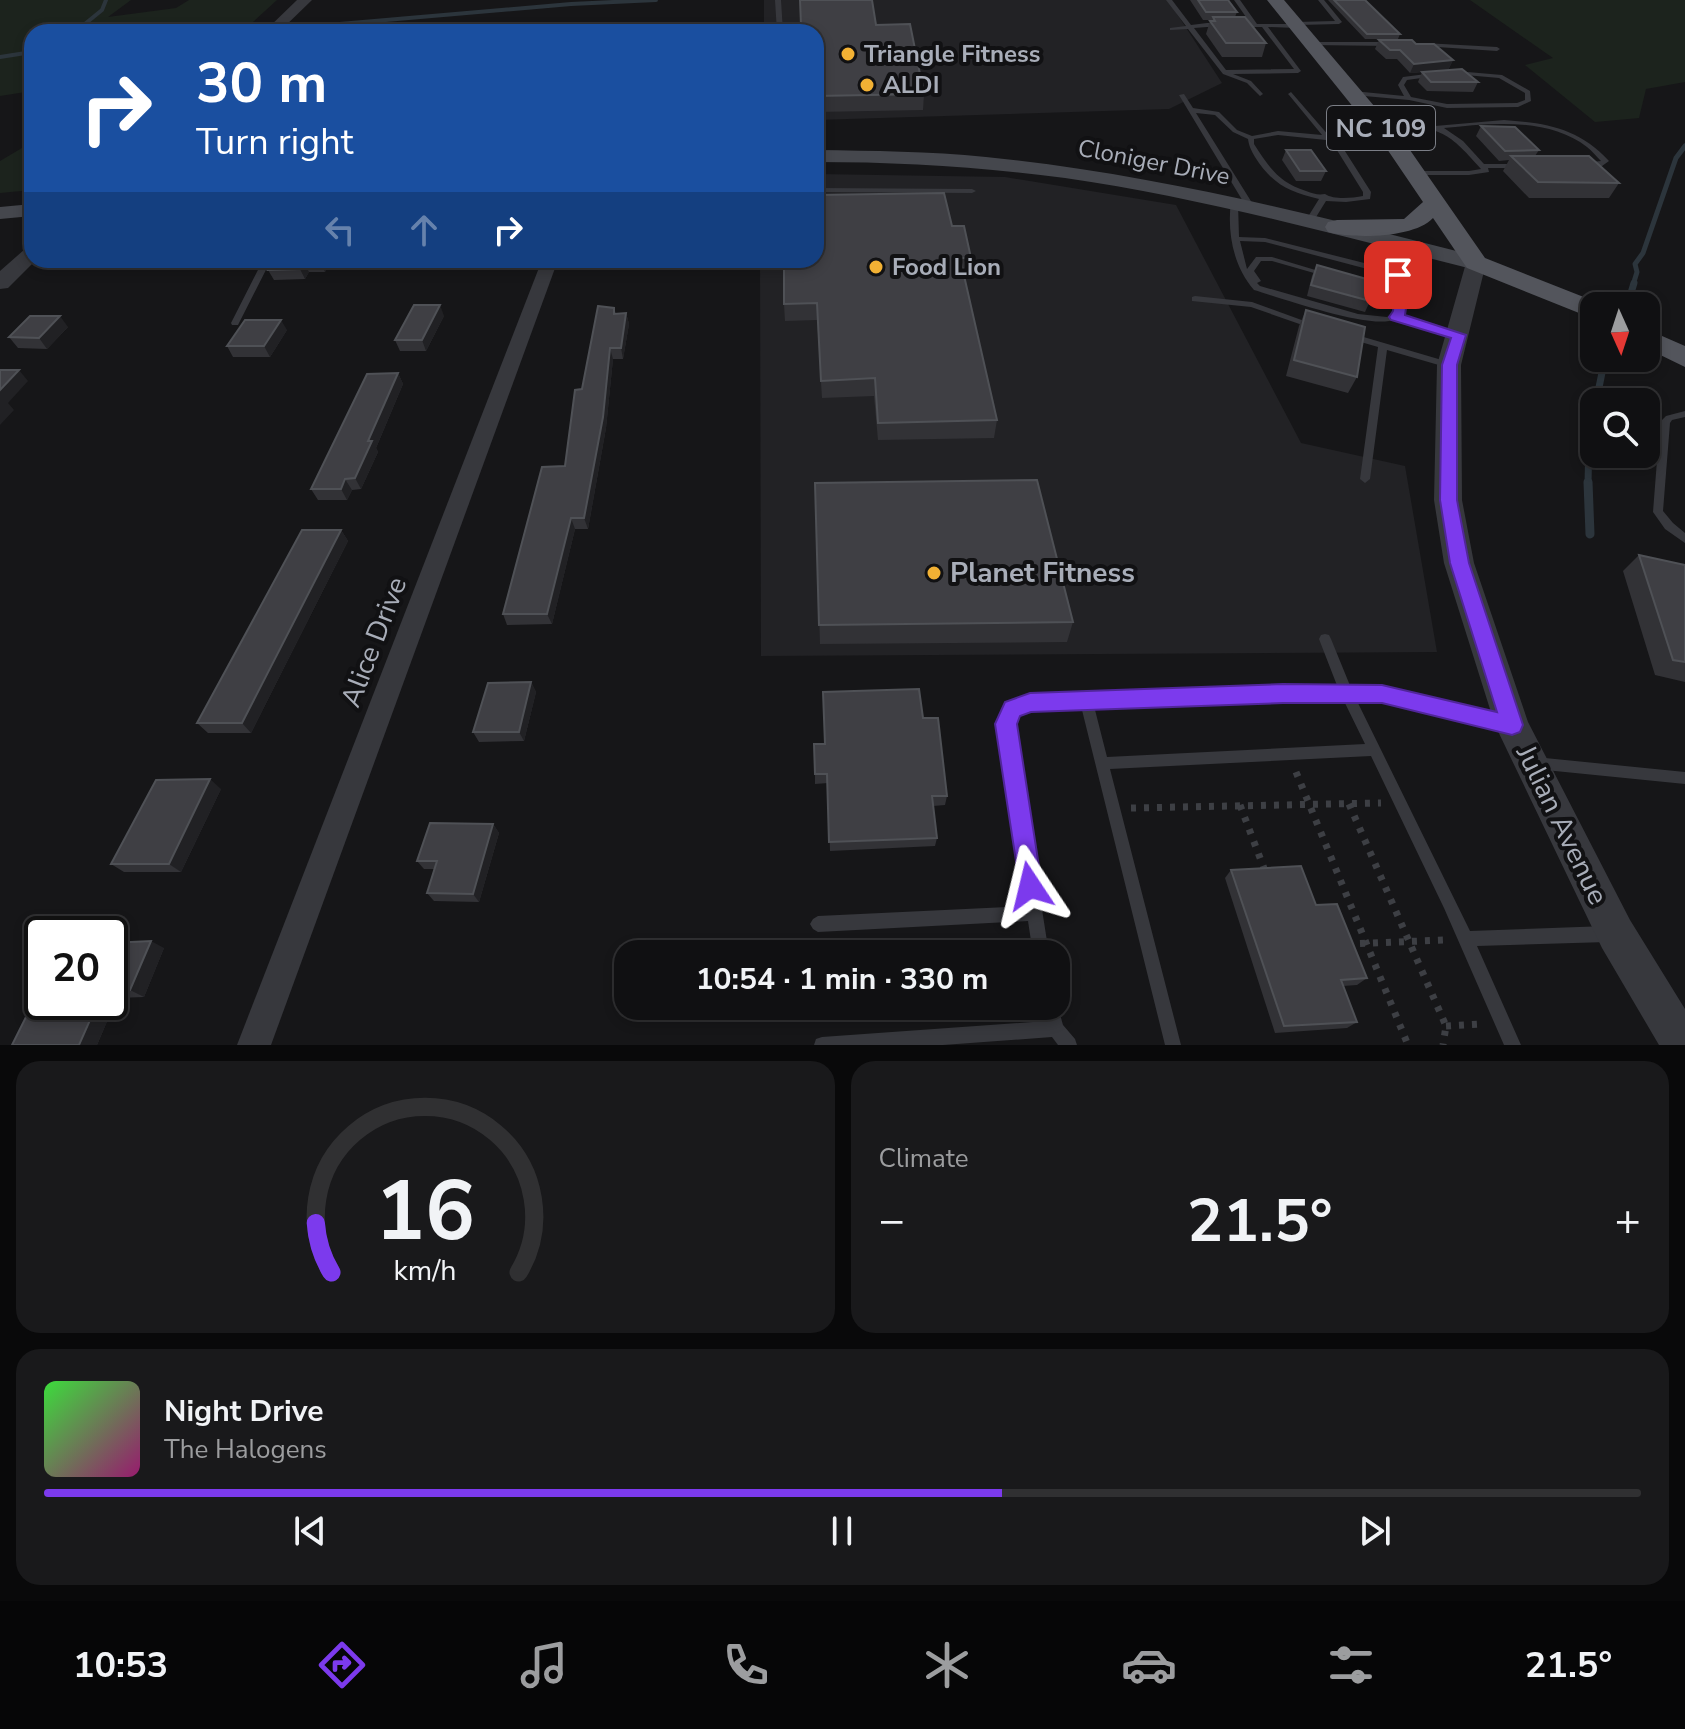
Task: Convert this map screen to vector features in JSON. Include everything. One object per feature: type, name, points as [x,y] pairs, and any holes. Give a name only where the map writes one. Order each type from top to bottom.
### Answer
[{"type":"main road","name":"NC 109","points":[[1275,0],[1395,145],[1476,263]]},
{"type":"main road","name":"Cloniger Drive","points":[[824,156],[900,156],[1023,165],[1149,184],[1310,220],[1476,263]]},
{"type":"main road","points":[[1337,227],[1407,226],[1417,222],[1435,203]]},
{"type":"main road","points":[[0,213],[24,211]]},
{"type":"main road","points":[[1476,263],[1580,304]]},
{"type":"main road","points":[[1660,345],[1685,358]]},
{"type":"street","points":[[280,24],[305,0]]},
{"type":"street","points":[[0,283],[24,260]]},
{"type":"street","name":"Julian Avenue","points":[[1476,263],[1454,350],[1448,500],[1457,547],[1512,725],[1616,934],[1683,1045]]},
{"type":"street","name":"Alice Drive","points":[[254,1045],[547,268]]},
{"type":"lane","points":[[778,0],[780,24]]},
{"type":"lane","points":[[1169,0],[1224,72],[1249,82],[1260,94]]},
{"type":"lane","points":[[1224,72],[1298,71],[1237,0]]},
{"type":"lane","points":[[1172,29],[1339,22],[1321,0]]},
{"type":"lane","points":[[1312,44],[1399,44]]},
{"type":"lane","points":[[1414,44],[1497,49]]},
{"type":"lane","points":[[1352,93],[1409,98],[1447,106],[1518,105],[1528,101],[1528,92],[1512,81],[1481,74],[1405,78],[1401,85],[1409,98]]},
{"type":"lane","points":[[1251,138],[1251,144],[1276,179],[1289,187],[1346,201],[1367,197],[1367,192],[1338,146],[1291,94]]},
{"type":"lane","points":[[1182,95],[1242,205],[1238,239],[1239,261],[1244,277],[1257,288],[1357,317],[1389,320],[1400,311],[1403,281],[1393,273],[1265,240],[1238,239]]},
{"type":"lane","points":[[1191,110],[1217,113],[1235,131],[1251,138],[1278,133],[1328,138]]},
{"type":"lane","points":[[1379,125],[1437,127],[1475,123],[1538,126],[1567,132],[1594,147],[1605,161],[1602,164],[1577,166]]},
{"type":"lane","points":[[1414,173],[1481,173],[1486,170],[1456,136],[1437,127]]},
{"type":"lane","points":[[1338,146],[1395,145]]},
{"type":"lane","points":[[1482,166],[1532,166]]},
{"type":"lane","points":[[824,190],[972,191]]},
{"type":"lane","points":[[1310,220],[1325,196]]},
{"type":"lane","points":[[1331,276],[1272,259],[1259,259],[1250,271],[1263,285],[1349,310],[1357,317]]},
{"type":"lane","points":[[235,323],[263,268]]},
{"type":"lane","points":[[1346,280],[1376,288],[1400,300]]},
{"type":"lane","points":[[1195,299],[1252,305],[1326,329]]},
{"type":"lane","points":[[1396,317],[1454,350]]},
{"type":"lane","points":[[1340,333],[1383,346],[1454,350]]},
{"type":"lane","points":[[1365,479],[1383,346]]},
{"type":"lane","points":[[1685,414],[1665,422],[1658,512],[1685,539]]},
{"type":"lane","points":[[1325,639],[1347,693],[1466,939],[1513,1045]]},
{"type":"lane","points":[[1039,940],[1006,724],[1013,709],[1030,702],[1382,694],[1512,725]]},
{"type":"lane","points":[[1086,701],[1173,1045]]},
{"type":"lane","points":[[1102,763],[1375,750]]},
{"type":"lane","points":[[1530,762],[1685,778]]},
{"type":"lane","points":[[818,924],[1035,913]]},
{"type":"lane","points":[[1466,939],[1616,934]]},
{"type":"lane","points":[[1054,1020],[1056,1029],[1069,1045]]},
{"type":"lane","points":[[822,1045],[1056,1029]]},
{"type":"path","points":[[1289,754],[1408,1045]]},
{"type":"path","points":[[1114,808],[1400,803]]},
{"type":"path","points":[[1349,804],[1446,1026],[1443,1045]]},
{"type":"path","points":[[1240,805],[1267,876]]},
{"type":"path","points":[[1341,944],[1466,939]]},
{"type":"path","points":[[1446,1026],[1505,1023]]},
{"type":"shaded area","points":[[0,0],[131,0],[108,17],[176,8],[189,0],[277,0],[251,24],[24,24],[24,92],[0,96]]},
{"type":"shaded area","points":[[764,0],[1168,0],[1222,83],[1169,109],[824,120],[824,24],[764,24]]},
{"type":"shaded area","points":[[1470,0],[1685,0],[1685,82],[1646,89],[1639,118],[1595,122],[1525,65],[1553,58]]},
{"type":"shaded area","points":[[24,147],[24,191],[0,193],[0,161]]},
{"type":"shaded area","points":[[824,174],[1005,177],[1176,205],[1301,443],[1405,466],[1437,652],[761,656],[760,268],[824,268]]},
{"type":"building","points":[[800,0],[872,0],[876,25],[910,24],[924,94],[824,96],[824,24],[801,24]]},
{"type":"building","points":[[1198,0],[1228,0],[1237,12],[1206,12]]},
{"type":"building","points":[[1334,0],[1365,0],[1400,34],[1367,34]]},
{"type":"building","points":[[1213,17],[1245,17],[1266,43],[1226,43],[1210,21],[1215,21]]},
{"type":"building","points":[[1379,40],[1434,44],[1453,60],[1414,64],[1400,50],[1390,50]]},
{"type":"building","points":[[1462,69],[1478,82],[1431,82],[1422,72]]},
{"type":"building","points":[[1481,126],[1515,127],[1539,150],[1505,151]]},
{"type":"building","points":[[1286,150],[1311,150],[1326,171],[1300,171]]},
{"type":"building","points":[[1511,156],[1589,156],[1619,183],[1538,182]]},
{"type":"building","points":[[944,193],[952,226],[964,226],[971,258],[960,258],[997,420],[878,423],[875,378],[821,381],[817,303],[784,304],[784,268],[824,268],[824,195]]},
{"type":"building","points":[[1317,265],[1377,282],[1370,301],[1311,285]]},
{"type":"building","points":[[269,268],[301,268],[300,269]]},
{"type":"building","points":[[414,305],[440,305],[422,340],[395,340]]},
{"type":"building","points":[[598,306],[614,308],[614,314],[626,313],[621,348],[610,348],[603,417],[584,518],[571,518],[547,614],[503,614],[542,467],[565,466],[575,390],[582,389]]},
{"type":"building","points":[[1306,310],[1365,327],[1357,377],[1294,360]]},
{"type":"building","points":[[30,316],[60,316],[39,338],[9,337]]},
{"type":"building","points":[[245,320],[281,320],[264,346],[227,346]]},
{"type":"building","points":[[0,370],[19,370],[0,390]]},
{"type":"building","points":[[398,373],[355,478],[345,479],[341,489],[311,489],[367,374]]},
{"type":"building","name":"Planet Fitness","points":[[1037,480],[1073,622],[819,625],[815,483]]},
{"type":"building","points":[[302,530],[341,530],[242,723],[197,723]]},
{"type":"building","points":[[1639,555],[1685,565],[1685,662],[1673,660]]},
{"type":"building","points":[[531,682],[519,732],[473,732],[488,683]]},
{"type":"building","points":[[919,689],[923,718],[938,718],[947,796],[932,796],[937,838],[829,842],[827,774],[815,774],[814,744],[825,744],[823,692]]},
{"type":"building","points":[[210,779],[169,864],[111,864],[156,780]]},
{"type":"building","points":[[430,823],[493,824],[473,894],[427,893],[437,861],[417,861]]},
{"type":"building","points":[[1301,866],[1316,905],[1337,904],[1367,978],[1341,980],[1357,1022],[1284,1026],[1231,870]]},
{"type":"building","points":[[151,941],[128,990],[128,942]]},
{"type":"building","points":[[24,1020],[90,1020],[79,1045],[12,1045]]},
{"type":"waterway","points":[[85,24],[102,10],[106,0]]},
{"type":"waterway","points":[[340,24],[571,4],[656,0]]},
{"type":"waterway","points":[[0,57],[24,53]]},
{"type":"waterway","points":[[1633,285],[1637,272],[1635,264],[1643,253],[1676,158],[1685,146]]},
{"type":"waterway","points":[[1631,292],[1634,283]]},
{"type":"waterway","points":[[1599,388],[1602,372]]},
{"type":"waterway","points":[[1588,468],[1588,483]]},
{"type":"waterway","points":[[1588,483],[1590,534]]},
{"type":"place","name":"Triangle Fitness","points":[[848,54]]},
{"type":"place","name":"ALDI","points":[[867,85]]},
{"type":"place","name":"Food Lion","points":[[876,267]]},
{"type":"place","name":"Planet Fitness","points":[[934,573]]},
{"type":"route","points":[[1030,886],[1006,724],[1013,709],[1030,702],[1283,693],[1382,694],[1512,725],[1459,563],[1448,500],[1449,365],[1459,335],[1396,317],[1400,311],[1403,289],[1403,281],[1398,275]]}]
